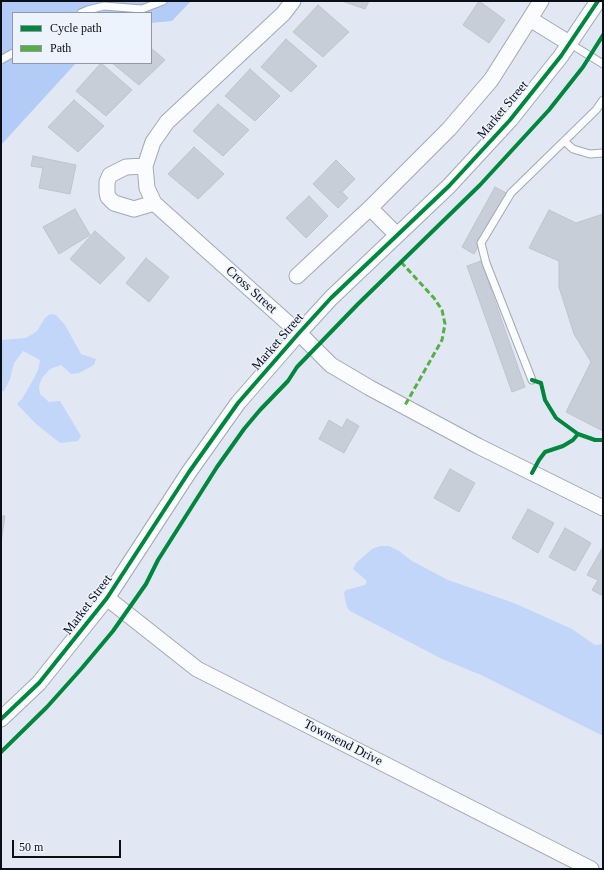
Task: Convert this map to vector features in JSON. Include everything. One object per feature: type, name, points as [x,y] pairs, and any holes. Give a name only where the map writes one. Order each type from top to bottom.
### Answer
[{"type":"street","name":"Cross Street","points":[[293,1],[283,14],[166,122],[152,142],[145,166],[147,188],[154,203],[299,333],[331,365],[370,388],[478,446],[603,508]]},
{"type":"street","points":[[297,276],[370,208],[449,129],[486,86],[541,1]]},
{"type":"street","name":"Market Street","points":[[1,719],[39,683],[107,598],[189,472],[234,409],[331,298],[448,186],[510,120],[561,56],[598,1]]},
{"type":"street","points":[[530,19],[569,43]]},
{"type":"street","points":[[145,166],[126,168],[110,175],[107,182],[108,197],[114,203],[134,209],[154,203]]},
{"type":"street","points":[[370,208],[397,236]]},
{"type":"street","name":"Townsend Drive","points":[[107,598],[197,669],[591,869]]},
{"type":"lane","points":[[83,12],[104,6],[142,9],[163,1]]},
{"type":"lane","points":[[569,43],[603,64]]},
{"type":"lane","points":[[1,60],[12,54]]},
{"type":"lane","points":[[532,380],[486,263],[481,243],[511,193],[596,110],[603,100]]},
{"type":"lane","points":[[564,141],[573,149],[579,151],[590,154],[603,153]]},
{"type":"shaded area","points":[[1,1],[191,1],[172,21],[152,23],[152,12],[12,12],[12,64],[75,64],[1,145]]},
{"type":"shaded area","points":[[50,314],[56,315],[65,325],[81,354],[96,359],[94,365],[79,373],[71,374],[61,365],[50,369],[42,378],[39,386],[40,394],[49,402],[60,401],[81,436],[78,441],[60,443],[36,424],[17,404],[22,399],[33,380],[38,370],[40,360],[23,351],[14,363],[10,379],[4,391],[1,391],[1,340],[26,338],[37,331],[45,318]]},
{"type":"shaded area","points":[[380,546],[389,546],[399,551],[412,561],[448,580],[514,603],[572,629],[595,645],[603,644],[603,736],[481,675],[442,659],[350,611],[347,607],[344,593],[346,590],[365,585],[367,581],[353,569],[356,563],[372,549]]},
{"type":"building","points":[[342,1],[369,1],[365,9]]},
{"type":"building","points":[[479,1],[505,20],[489,43],[463,25]]},
{"type":"building","points":[[318,5],[349,32],[323,57],[293,32]]},
{"type":"building","points":[[286,39],[317,66],[291,92],[261,67]]},
{"type":"building","points":[[152,49],[165,60],[139,85],[113,64],[152,64]]},
{"type":"building","points":[[100,64],[102,64],[132,90],[106,116],[76,91]]},
{"type":"building","points":[[250,69],[280,96],[255,121],[225,96]]},
{"type":"building","points":[[74,100],[104,126],[78,152],[48,127]]},
{"type":"building","points":[[218,104],[249,130],[223,156],[193,131]]},
{"type":"building","points":[[194,147],[224,174],[198,199],[168,174]]},
{"type":"building","points":[[33,156],[76,165],[70,194],[39,188],[43,168],[31,166]]},
{"type":"building","points":[[336,160],[355,179],[342,192],[348,198],[338,208],[313,184]]},
{"type":"building","points":[[495,187],[508,194],[474,254],[462,247]]},
{"type":"building","points":[[309,196],[328,216],[306,238],[286,218]]},
{"type":"building","points":[[75,209],[90,235],[59,254],[43,227]]},
{"type":"building","points":[[549,210],[576,223],[603,214],[603,431],[566,412],[591,362],[574,334],[559,287],[559,261],[529,248]]},
{"type":"building","points":[[95,231],[125,258],[100,284],[70,259]]},
{"type":"building","points":[[146,258],[169,277],[149,302],[126,283]]},
{"type":"building","points":[[481,261],[525,387],[512,392],[467,266]]},
{"type":"building","points":[[347,419],[359,426],[344,453],[319,439],[329,420],[342,428]]},
{"type":"building","points":[[450,469],[475,483],[459,512],[434,498]]},
{"type":"building","points":[[528,509],[554,523],[538,553],[512,538]]},
{"type":"building","points":[[1,516],[5,516],[1,542]]},
{"type":"building","points":[[565,528],[591,543],[575,571],[549,557]]},
{"type":"building","points":[[603,547],[603,596],[592,590],[598,580],[587,575]]},
{"type":"marked path","points":[[401,262],[434,298],[442,310],[445,324],[442,340],[404,407]]},
{"type":"cycle path","points":[[1,719],[39,683],[107,598],[189,472],[238,403],[331,298],[449,186],[510,120],[561,56],[598,1]]},
{"type":"cycle path","points":[[1,752],[47,707],[113,631],[146,584],[158,560],[217,467],[244,429],[288,381],[297,367],[358,304],[480,185],[549,110],[583,67],[603,35]]},
{"type":"cycle path","points":[[532,380],[541,383],[545,400],[556,418],[578,434],[595,440],[603,440]]},
{"type":"cycle path","points":[[532,473],[545,452],[563,446],[573,440],[578,434]]}]
